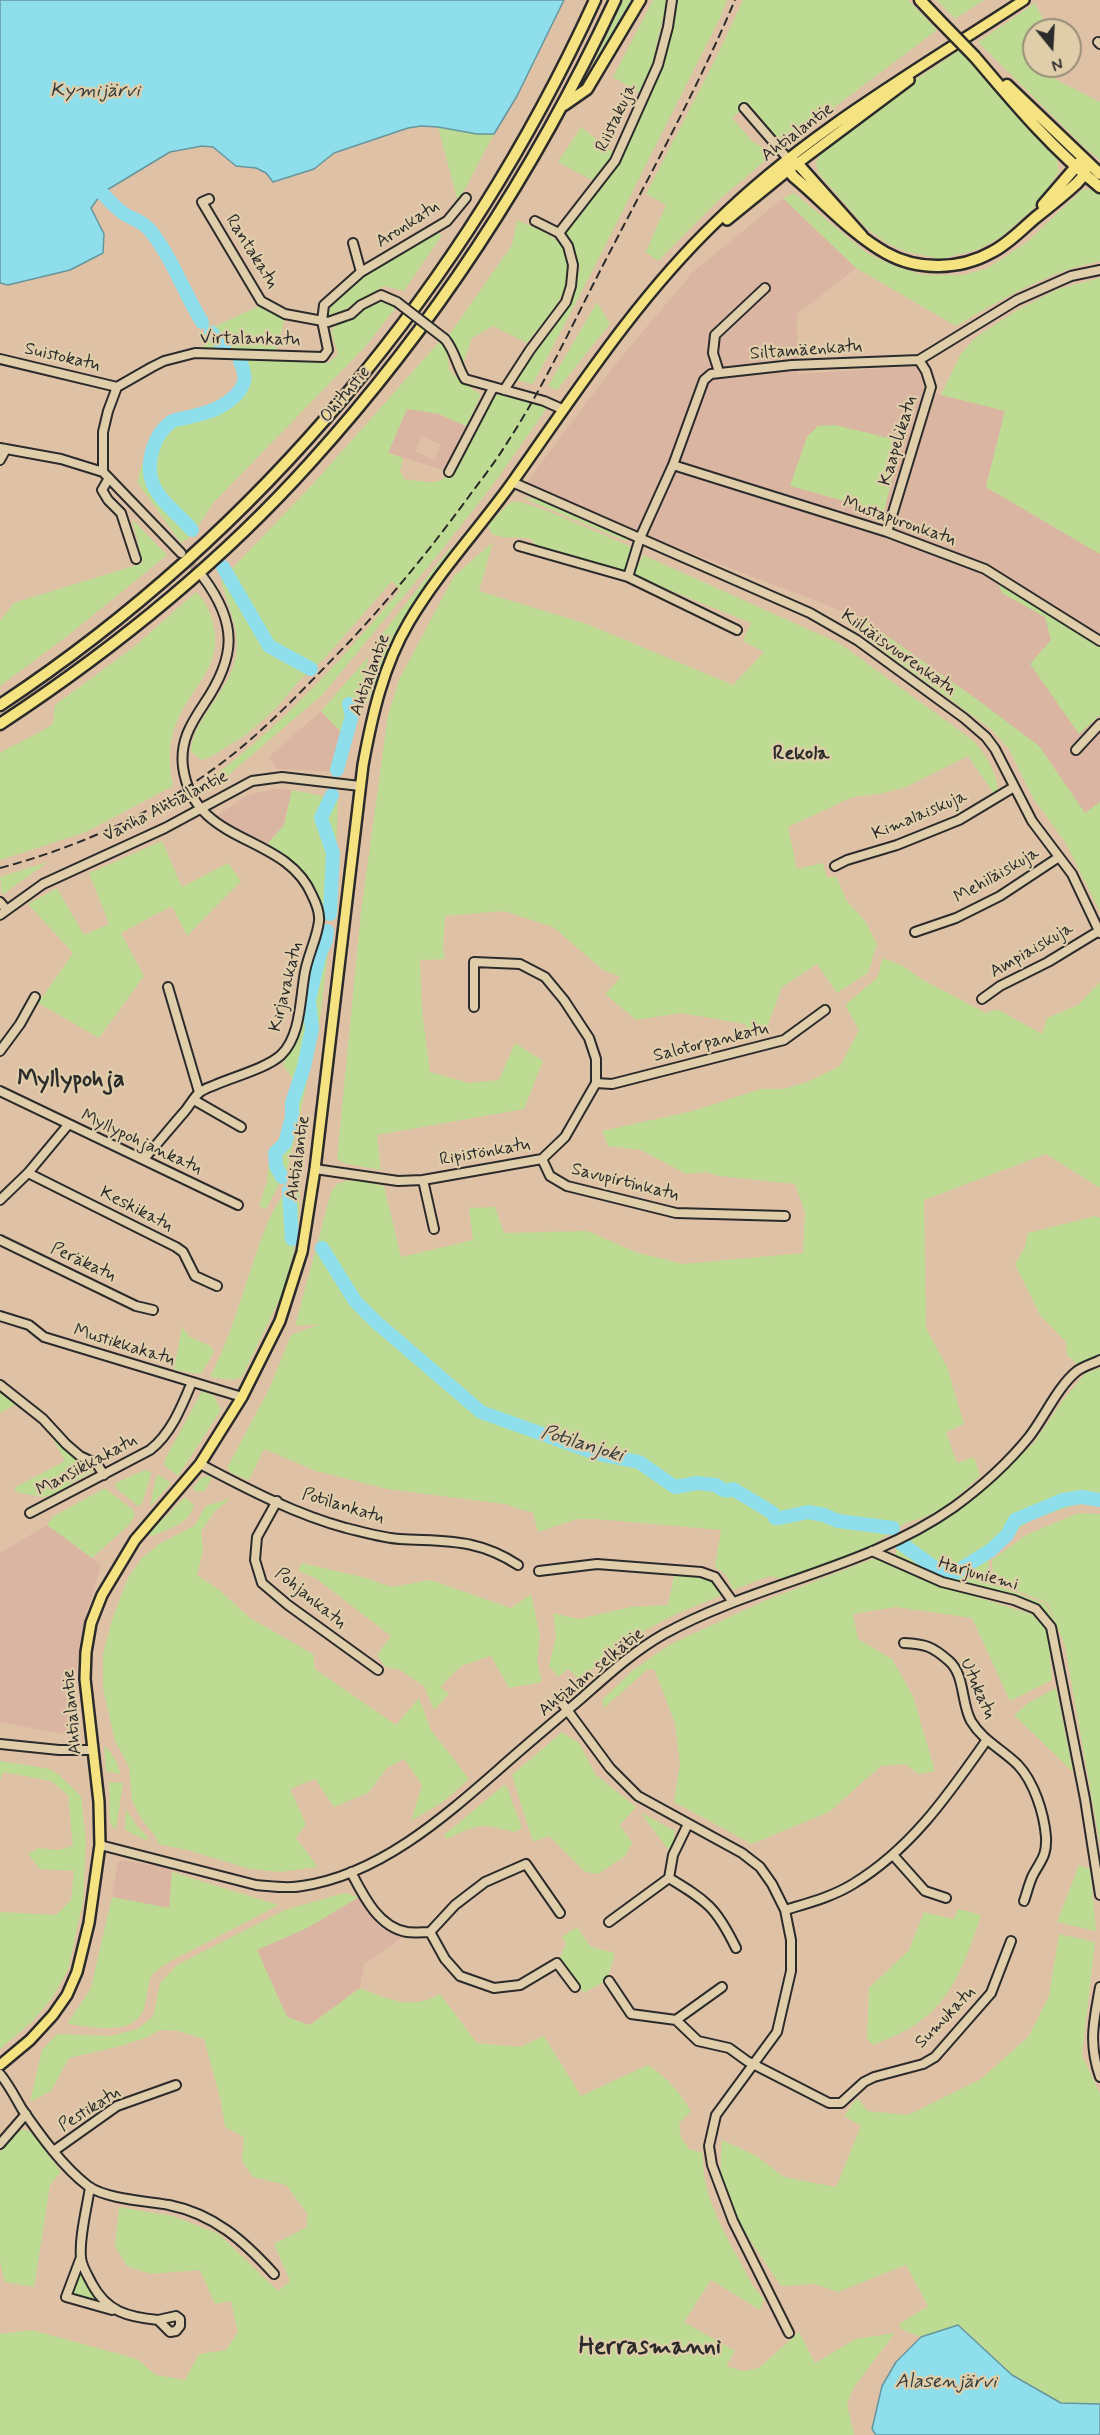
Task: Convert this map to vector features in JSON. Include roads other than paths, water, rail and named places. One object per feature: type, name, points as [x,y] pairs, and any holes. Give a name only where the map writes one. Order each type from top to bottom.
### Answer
[{"type":"highway","name":"Ohitustie","points":[[0,705],[29,686],[168,577],[231,518],[357,384],[428,290],[499,185],[554,87],[595,0]]},
{"type":"highway","name":"Ohitustie","points":[[0,724],[113,644],[175,593],[309,465],[370,394],[441,300],[492,227],[534,158],[587,59],[615,0]]},
{"type":"highway","points":[[561,107],[587,89],[640,0]]},
{"type":"highway","points":[[920,0],[1080,163],[1100,174]]},
{"type":"highway","points":[[1080,163],[1085,174],[1100,187]]},
{"type":"highway","points":[[1019,232],[1080,163]]},
{"type":"highway","points":[[791,164],[862,236],[888,254],[902,260],[941,266],[964,263],[985,256],[1005,244],[1085,174]]},
{"type":"main road","name":"Ahtialantie","points":[[0,2065],[30,2040],[53,2016],[67,1995],[77,1972],[89,1923],[100,1845],[99,1802],[86,1689],[86,1652],[91,1623],[102,1595],[135,1540],[200,1464],[242,1397],[269,1347],[291,1292],[302,1252],[315,1169],[360,786],[373,712],[389,664],[408,624],[435,583],[512,482],[612,342],[717,220],[880,93],[1024,0]]},
{"type":"street","name":"Riistakuja","points":[[559,233],[615,161],[658,65],[672,0]]},
{"type":"street","points":[[744,108],[791,164]]},
{"type":"street","name":"Aronkatu","points":[[322,321],[324,305],[361,272],[447,221],[466,198]]},
{"type":"street","name":"Rantakatu","points":[[209,199],[202,202],[261,301],[285,314],[322,321]]},
{"type":"street","points":[[504,390],[566,302],[571,286],[573,265],[568,246],[559,233],[535,221]]},
{"type":"street","name":"Aronkatu","points":[[353,243],[361,272]]},
{"type":"street","name":"Siltamäenkatu","points":[[719,372],[792,365],[920,360],[1017,300],[1071,276],[1100,270]]},
{"type":"street","points":[[628,577],[640,538],[673,465],[704,380],[711,374],[719,372],[713,353],[715,335],[765,288]]},
{"type":"street","points":[[322,321],[344,316],[381,295],[397,302],[445,339],[454,350],[458,368],[465,379],[544,401],[562,409]]},
{"type":"street","name":"Virtalankatu","points":[[117,387],[164,361],[195,353],[323,357],[328,350],[322,321]]},
{"type":"street","name":"Suistokatu","points":[[0,359],[117,387]]},
{"type":"street","name":"Kaapelikatu","points":[[887,532],[931,387],[920,360]]},
{"type":"street","points":[[103,472],[104,432],[108,411],[117,387]]},
{"type":"street","points":[[449,472],[493,388]]},
{"type":"street","points":[[0,460],[3,448],[61,459],[103,472],[180,553]]},
{"type":"street","name":"Mustapuronkatu","points":[[673,465],[887,532],[985,569],[1100,640]]},
{"type":"street","points":[[110,478],[102,486],[102,490],[108,500],[122,513],[136,559]]},
{"type":"street","name":"Kiiliäisvuorenkatu","points":[[512,482],[810,613],[857,640],[981,732],[995,749],[1032,821],[1072,874],[1099,932]]},
{"type":"street","points":[[519,546],[628,577],[737,630]]},
{"type":"street","points":[[201,808],[183,768],[182,746],[186,732],[224,669],[229,650],[229,630],[225,612],[203,577]]},
{"type":"street","points":[[1076,750],[1100,724]]},
{"type":"street","name":"Vanha Ahtialantie","points":[[3,912],[44,884],[165,828],[252,781],[270,777],[311,779],[360,786]]},
{"type":"street","name":"Kimalaiskuja","points":[[835,866],[847,860],[897,845],[959,820],[1014,787]]},
{"type":"street","name":"Kirjavakatu","points":[[199,1092],[281,1055],[297,1022],[305,964],[319,920],[318,908],[304,878],[290,864],[222,828],[205,815],[201,808]]},
{"type":"street","name":"Mehiläiskuja","points":[[915,932],[956,918],[999,896],[1059,857]]},
{"type":"street","points":[[0,902],[3,912]]},
{"type":"street","name":"Ampiaiskuja","points":[[982,999],[1000,986],[1048,962],[1099,932]]},
{"type":"street","points":[[474,1007],[474,962],[520,964],[545,977],[564,1000],[589,1038],[596,1059],[596,1083]]},
{"type":"street","points":[[144,1159],[199,1092],[168,987]]},
{"type":"street","points":[[0,1051],[20,1024],[35,997]]},
{"type":"street","name":"Salotorpankatu","points":[[596,1083],[612,1084],[784,1040],[825,1010]]},
{"type":"street","name":"Ripistönkatu","points":[[315,1169],[398,1181],[423,1180],[542,1159],[565,1137],[596,1083]]},
{"type":"street","name":"Myllypohjankatu","points":[[0,1091],[238,1205]]},
{"type":"street","points":[[194,1100],[241,1127]]},
{"type":"street","points":[[0,1200],[28,1173],[68,1125]]},
{"type":"street","name":"Savupirtinkatu","points":[[542,1159],[550,1176],[567,1186],[676,1213],[785,1216]]},
{"type":"street","name":"Keskikatu","points":[[28,1173],[176,1247],[183,1252],[195,1276],[217,1287]]},
{"type":"street","points":[[423,1180],[434,1229]]},
{"type":"street","name":"Peräkatu","points":[[0,1240],[136,1306],[153,1310]]},
{"type":"street","name":"Mustikkakatu","points":[[0,1316],[29,1325],[44,1337],[242,1397]]},
{"type":"street","name":"Ahtialan selkätie","points":[[100,1845],[116,1847],[256,1885],[301,1887],[351,1872],[396,1848],[449,1812],[625,1660],[644,1647],[733,1602],[805,1578],[872,1551],[946,1512],[986,1481],[1028,1438],[1069,1379],[1085,1367],[1100,1360]]},
{"type":"street","name":"Mansikkakatu","points":[[30,1513],[104,1475],[159,1443],[166,1434],[192,1382]]},
{"type":"street","points":[[0,1385],[43,1419],[80,1456],[97,1464],[104,1475]]},
{"type":"street","name":"Potilankatu","points":[[200,1464],[277,1501],[345,1527],[397,1539],[443,1540],[476,1544],[498,1552],[518,1565]]},
{"type":"street","name":"Pohjankatu","points":[[277,1501],[257,1537],[255,1560],[262,1583],[288,1605],[378,1670]]},
{"type":"street","name":"Harjuniemi","points":[[872,1551],[942,1582],[1014,1600],[1036,1609],[1051,1627],[1100,1895]]},
{"type":"street","points":[[539,1571],[597,1564],[701,1572],[715,1577],[733,1602]]},
{"type":"street","name":"Utukatu","points":[[904,1643],[927,1644],[951,1662],[960,1682],[970,1720],[986,1741],[1017,1764],[1029,1779],[1046,1837],[1044,1858],[1032,1876],[1024,1901]]},
{"type":"street","points":[[559,1699],[610,1768],[638,1797],[742,1853],[760,1866],[785,1910],[791,1940],[791,1971],[777,2032],[716,2115],[709,2146],[712,2165],[733,2221],[789,2333]]},
{"type":"street","points":[[785,1910],[827,1897],[853,1884],[893,1855],[923,1827],[944,1802],[986,1741]]},
{"type":"street","points":[[0,1744],[47,1749],[92,1750]]},
{"type":"street","points":[[609,1922],[669,1878],[674,1855],[688,1824]]},
{"type":"street","points":[[893,1855],[925,1891],[946,1898]]},
{"type":"street","points":[[351,1872],[383,1922],[405,1932],[430,1932],[455,1905],[485,1882],[526,1864],[560,1913]]},
{"type":"street","points":[[669,1878],[704,1899],[723,1921],[736,1948]]},
{"type":"street","points":[[430,1932],[445,1959],[460,1976],[494,1988],[520,1985],[557,1963],[575,1987]]},
{"type":"street","name":"Sumukatu","points":[[755,2064],[829,2103],[841,2103],[864,2082],[874,2077],[923,2064],[935,2057],[991,1993],[1011,1941]]},
{"type":"street","points":[[609,1982],[631,2014],[676,2020],[698,2041],[729,2048],[755,2064]]},
{"type":"street","points":[[676,2020],[722,1987]]},
{"type":"street","points":[[1100,1987],[1092,2031],[1092,2044],[1100,2076]]},
{"type":"street","points":[[0,2074],[26,2114],[55,2150],[90,2187],[124,2199],[199,2213],[225,2227],[249,2246],[274,2274]]},
{"type":"street","name":"Pestikatu","points":[[55,2150],[117,2106],[176,2085]]},
{"type":"street","points":[[0,2144],[26,2114]]},
{"type":"street","points":[[90,2187],[81,2257],[66,2297],[140,2318],[158,2320]]},
{"type":"street","points":[[81,2257],[94,2288],[102,2300],[114,2310]]},
{"type":"water","name":"Kymijärvi","points":[[0,0],[564,0],[517,96],[494,134],[477,134],[438,127],[408,128],[334,153],[314,169],[273,182],[266,173],[256,168],[236,166],[213,147],[202,146],[170,152],[102,193],[91,208],[104,234],[103,253],[70,270],[8,285],[0,283]]},
{"type":"water","name":"Alasenjärvi","points":[[958,2325],[1012,2375],[1061,2403],[1100,2404],[1100,2435],[876,2435],[872,2429],[882,2386],[896,2362],[921,2337]]},
{"type":"waterway","name":"Potilanjoki","points":[[102,193],[119,210],[149,229],[171,263],[202,322]]},
{"type":"waterway","name":"Potilanjoki","points":[[211,332],[224,347]]},
{"type":"waterway","name":"Potilanjoki","points":[[192,530],[156,491],[150,468],[152,450],[159,434],[171,422],[215,409],[227,403],[237,394],[243,386],[244,378],[240,361]]},
{"type":"waterway","name":"Potilanjoki","points":[[223,567],[269,646],[311,669]]},
{"type":"waterway","name":"Potilanjoki","points":[[337,770],[352,715],[349,704]]},
{"type":"waterway","name":"Potilanjoki","points":[[330,914],[333,853],[321,818],[332,795]]},
{"type":"waterway","name":"Potilanjoki","points":[[282,1177],[276,1166],[275,1153],[285,1143],[292,1118],[292,1103],[304,1067],[312,1029],[309,1000],[327,931]]},
{"type":"waterway","name":"Potilanjoki","points":[[289,1190],[292,1239]]},
{"type":"waterway","name":"Potilanjoki","points":[[322,1248],[355,1301],[376,1322],[481,1412],[598,1454],[639,1462],[675,1487],[697,1483],[716,1485],[726,1490],[733,1489],[773,1513],[775,1518],[808,1512],[838,1521],[893,1528]]},
{"type":"waterway","name":"Potilanjoki","points":[[902,1544],[942,1573],[953,1574],[991,1550],[1007,1535],[1015,1520],[1063,1500],[1082,1497],[1100,1500]]},
{"type":"tunnel","points":[[184,556],[202,576]]},
{"type":"railway","points":[[0,868],[35,858],[104,831],[138,815],[201,778],[231,756],[283,710],[397,589],[492,466],[534,398],[676,126],[735,0]]},
{"type":"district","name":"Rekola","points":[[801,755]]},
{"type":"district","name":"Myllypohja","points":[[71,1081]]},
{"type":"district","name":"Herrasmanni","points":[[650,2348]]}]
